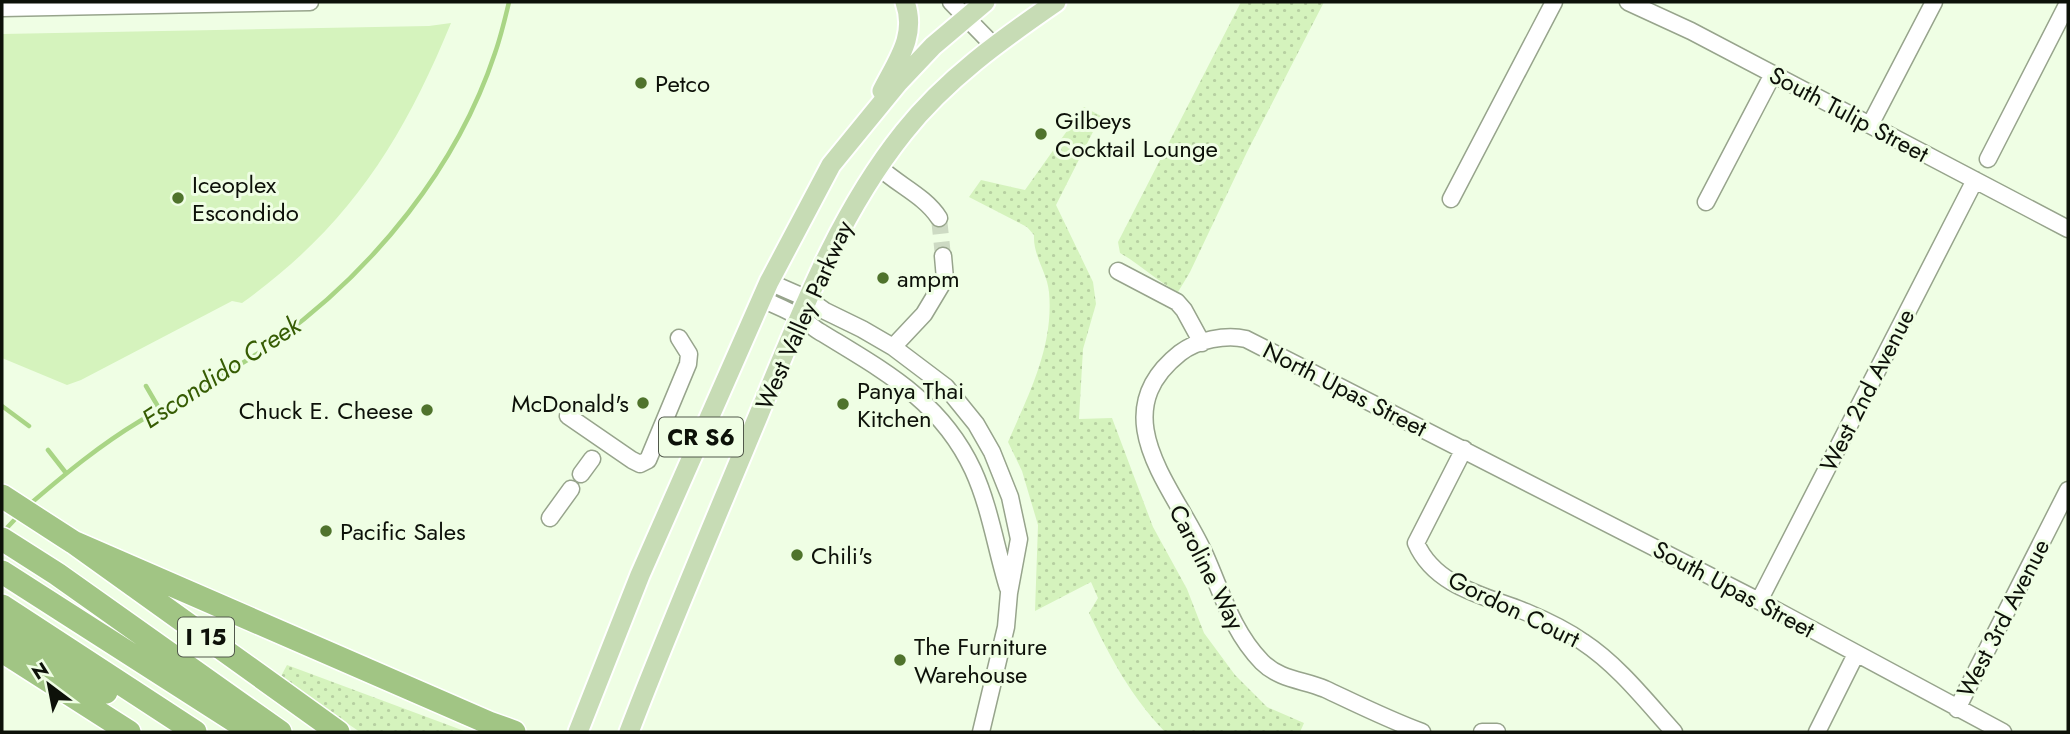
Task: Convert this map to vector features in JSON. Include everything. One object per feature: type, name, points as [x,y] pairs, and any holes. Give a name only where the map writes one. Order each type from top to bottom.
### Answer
[{"type":"highway","name":"I 15","points":[[2,496],[73,542],[338,732]]},
{"type":"highway","points":[[2,538],[279,732]]},
{"type":"highway","points":[[73,542],[514,732]]},
{"type":"highway","points":[[2,572],[251,732]]},
{"type":"highway","points":[[7,627],[129,732]]},
{"type":"highway","points":[[7,627],[171,732]]},
{"type":"highway","points":[[7,627],[195,732]]},
{"type":"main road","points":[[867,120],[907,43],[910,21],[905,2]]},
{"type":"main road","name":"West Valley Parkway","points":[[629,732],[822,265],[844,223],[879,167],[924,109],[994,46],[1056,2]]},
{"type":"main road","name":"West Valley Parkway","points":[[578,732],[640,575],[765,290],[831,165],[933,46],[978,7]]},
{"type":"street","points":[[2,8],[310,2]]},
{"type":"street","points":[[951,2],[978,7],[994,46]]},
{"type":"street","points":[[1451,199],[1554,2]]},
{"type":"street","name":"South Tulip Street","points":[[1628,2],[1773,74],[2068,229]]},
{"type":"street","points":[[1870,125],[1934,2]]},
{"type":"street","points":[[1988,159],[2068,4]]},
{"type":"street","points":[[1706,202],[1773,74]]},
{"type":"street","points":[[879,167],[893,180],[931,205],[939,218]]},
{"type":"street","name":"West 2nd Avenue","points":[[1759,601],[1975,180]]},
{"type":"street","points":[[893,347],[924,314],[945,279],[943,256]]},
{"type":"street","points":[[1118,271],[1177,302],[1202,343]]},
{"type":"street","points":[[765,290],[893,347],[946,387],[976,425],[992,452],[1010,497],[1019,539],[1006,627],[981,732]]},
{"type":"street","points":[[804,308],[818,331],[912,390],[932,408],[955,439],[985,501],[1009,593]]},
{"type":"street","name":"North Upas Street","points":[[1223,337],[1236,336],[1246,340],[1464,449]]},
{"type":"street","name":"Caroline Way","points":[[1223,337],[1185,349],[1169,362],[1156,376],[1148,392],[1144,415],[1147,441],[1169,491],[1205,554],[1234,625],[1265,665],[1291,680],[1321,688],[1423,732]]},
{"type":"street","points":[[568,416],[632,460],[640,464],[648,460],[688,364],[689,354],[679,338]]},
{"type":"street","name":"South Upas Street","points":[[1464,449],[1759,601],[2003,732]]},
{"type":"street","name":"Gordon Court","points":[[1464,449],[1416,543],[1421,555],[1460,588],[1524,611],[1582,640],[1608,660],[1674,732]]},
{"type":"street","points":[[581,474],[592,459]]},
{"type":"street","points":[[550,518],[571,489]]},
{"type":"street","name":"West 3rd Avenue","points":[[1957,709],[2068,490]]},
{"type":"street","points":[[1817,732],[1856,654]]},
{"type":"street","points":[[1482,732],[1497,732]]},
{"type":"green space","points":[[1241,2],[1324,2],[1178,292],[1120,253],[1118,242]]},
{"type":"green space","name":"Iceoplex Escondido","points":[[451,23],[413,106],[368,179],[312,244],[242,303],[232,301],[67,385],[2,358],[2,34],[429,26]]},
{"type":"green space","points":[[1084,107],[1101,116],[1056,205],[1093,282],[1096,304],[1083,349],[1079,419],[1112,418],[1153,527],[1187,589],[1204,633],[1235,675],[1267,707],[1304,723],[1300,732],[1165,732],[1131,690],[1097,630],[1089,613],[1098,598],[1091,582],[1035,611],[1038,525],[1022,471],[1008,442],[1032,388],[1044,351],[1050,312],[1049,292],[1034,235],[1027,227],[969,197],[981,180],[1025,190]]},
{"type":"green space","points":[[287,665],[467,732],[360,732],[280,678]]},
{"type":"waterway","name":"Escondido Creek","points":[[30,504],[83,460],[125,430],[244,362],[277,340],[313,312],[379,248],[435,176],[459,136],[495,53],[509,2]]},
{"type":"waterway","points":[[146,386],[160,410]]},
{"type":"waterway","points":[[2,406],[29,426]]},
{"type":"waterway","points":[[48,450],[66,473]]},
{"type":"waterway","name":"Escondido Creek","points":[[3,532],[19,515]]},
{"type":"tunnel","points":[[939,218],[943,256]]},
{"type":"place","name":"Petco","points":[[641,83]]},
{"type":"place","name":"Gilbeys Cocktail Lounge","points":[[1041,134]]},
{"type":"place","name":"Iceoplex Escondido","points":[[178,198]]},
{"type":"place","name":"ampm","points":[[883,278]]},
{"type":"place","name":"McDonald's","points":[[643,403]]},
{"type":"place","name":"Panya Thai Kitchen","points":[[843,404]]},
{"type":"place","name":"Chuck E. Cheese","points":[[427,410]]},
{"type":"place","name":"Pacific Sales","points":[[326,531]]},
{"type":"place","name":"Chili's","points":[[797,555]]},
{"type":"place","name":"The Furniture Warehouse","points":[[900,660]]}]
